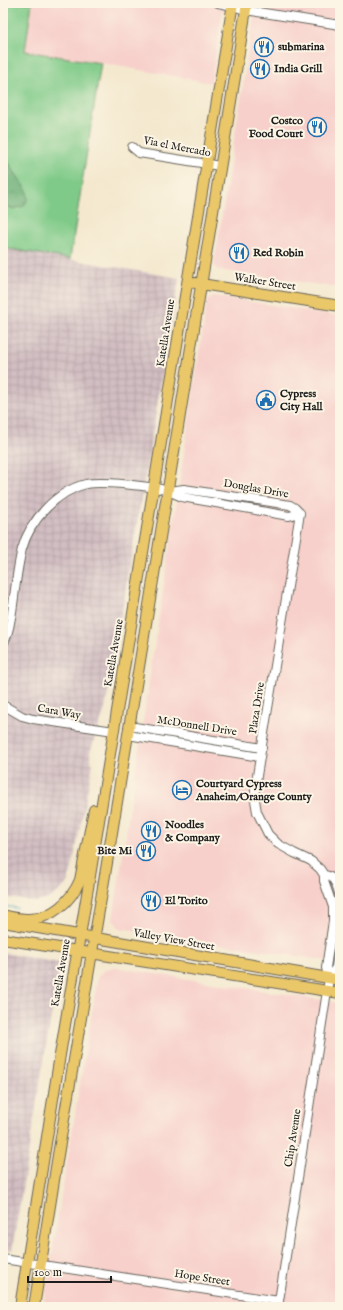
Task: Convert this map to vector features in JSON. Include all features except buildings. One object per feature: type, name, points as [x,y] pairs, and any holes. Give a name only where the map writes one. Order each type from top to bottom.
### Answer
[{"type":"main road","name":"Katella Avenue","points":[[20,1307],[233,4]]},
{"type":"main road","points":[[34,1307],[246,6]]},
{"type":"main road","name":"Walker Street","points":[[187,281],[340,306]]},
{"type":"main road","points":[[116,717],[122,732],[128,730]]},
{"type":"main road","points":[[114,731],[118,735],[124,754]]},
{"type":"main road","points":[[3,915],[28,919],[44,916],[60,907],[73,894],[81,876],[94,809],[104,788]]},
{"type":"main road","name":"Valley View Street","points":[[3,922],[340,980]]},
{"type":"main road","points":[[3,938],[340,993]]},
{"type":"street","points":[[218,3],[246,6],[340,25]]},
{"type":"street","name":"Via el Mercado","points":[[132,147],[139,153],[220,166]]},
{"type":"street","name":"Douglas Drive","points":[[3,644],[9,628],[19,564],[26,537],[36,520],[55,500],[86,484],[107,483],[154,488],[182,497],[290,516],[300,513]]},
{"type":"street","name":"Plaza Drive","points":[[300,513],[255,788],[255,800],[257,812],[268,834],[278,844],[294,854],[311,861],[324,875],[324,881],[333,906],[333,921],[326,968],[329,979]]},
{"type":"street","name":"Cara Way","points":[[3,705],[22,716],[33,719],[114,731]]},
{"type":"street","name":"McDonnell Drive","points":[[128,730],[262,748]]},
{"type":"street","name":"McDonnell Drive","points":[[128,730],[260,757]]},
{"type":"street","name":"Plaza Drive","points":[[324,875],[330,875],[335,881],[340,896]]},
{"type":"street","points":[[329,979],[336,967],[340,937]]},
{"type":"street","name":"Chip Avenue","points":[[279,1301],[329,979]]},
{"type":"street","name":"Hope Street","points":[[3,1259],[279,1301]]},
{"type":"shaded area","points":[[32,3],[224,3],[211,83],[24,51]]},
{"type":"shaded area","points":[[256,3],[340,3],[340,288],[218,270],[214,265]]},
{"type":"shaded area","points":[[3,248],[179,278],[105,709],[90,752],[92,768],[71,872],[67,883],[60,891],[48,899],[36,902],[3,897]]},
{"type":"shaded area","points":[[214,296],[340,316],[340,963],[119,928],[113,919],[207,301]]},
{"type":"shaded area","points":[[3,953],[60,963],[12,1250],[3,1249]]},
{"type":"shaded area","points":[[113,967],[340,1003],[340,1307],[43,1307],[98,976],[105,970]]},
{"type":"green space","points":[[3,3],[32,3],[25,51],[101,63],[70,259],[3,248]]},
{"type":"green space","points":[[3,154],[27,191],[28,199],[24,206],[13,209],[3,204]]},
{"type":"waterway","points":[[3,906],[17,908]]},
{"type":"place","name":"submarina","points":[[264,47]]},
{"type":"place","name":"India Grill","points":[[260,69]]},
{"type":"place","name":"Costco Food Court","points":[[317,127]]},
{"type":"place","name":"Red Robin","points":[[239,253]]},
{"type":"place","name":"Cypress City Hall","points":[[266,400]]},
{"type":"place","name":"Courtyard Cypress Anaheim/Orange County","points":[[182,790]]},
{"type":"place","name":"Noodles & Company","points":[[151,831]]},
{"type":"place","name":"Bite Mi","points":[[146,851]]},
{"type":"place","name":"El Torito","points":[[151,901]]}]
